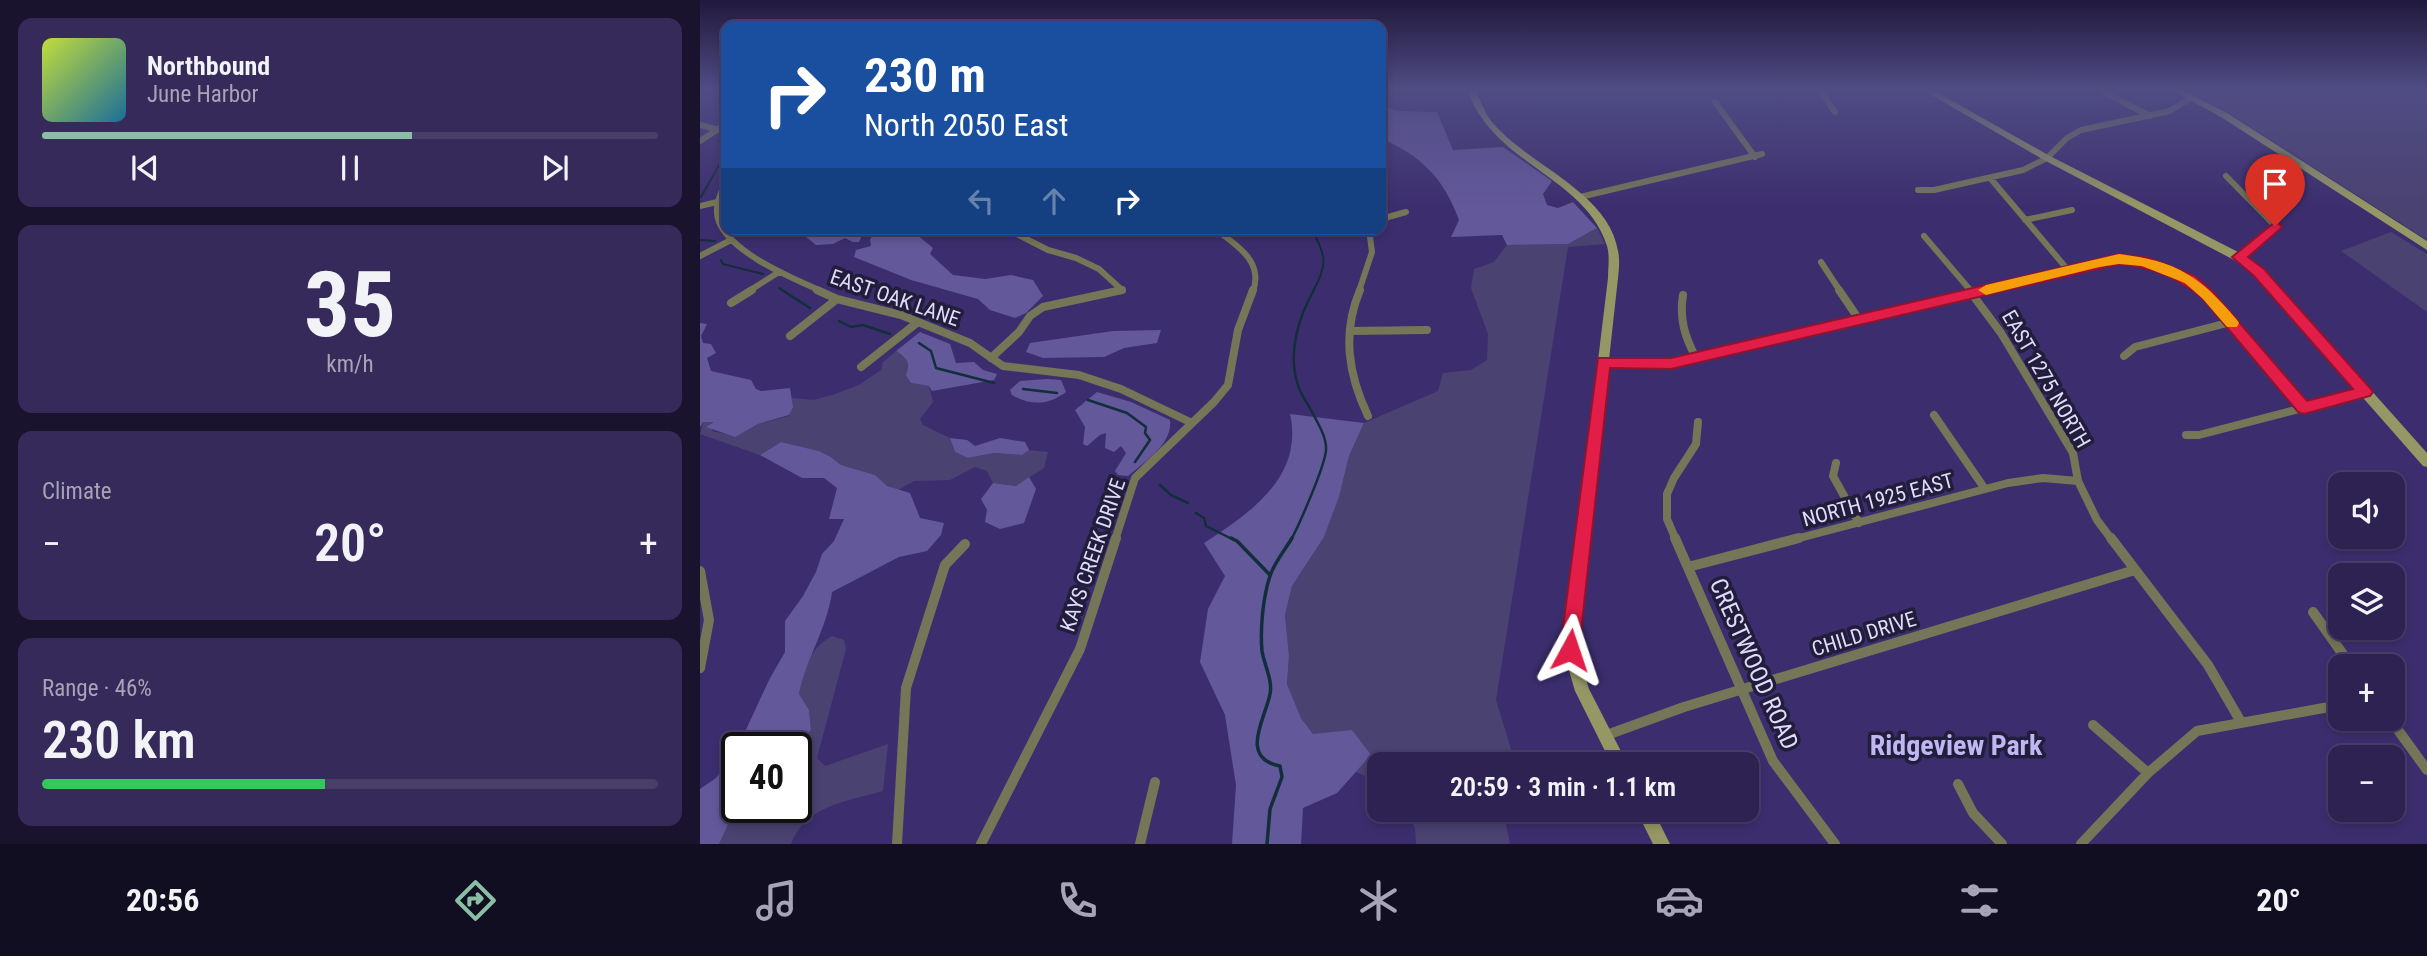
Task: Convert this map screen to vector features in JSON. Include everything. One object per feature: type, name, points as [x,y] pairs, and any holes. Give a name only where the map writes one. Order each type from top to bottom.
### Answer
[{"type":"street","points":[[712,128],[721,131]]},
{"type":"street","points":[[1494,128],[1580,197],[1602,223],[1613,249],[1614,278],[1570,650],[1582,691],[1612,752]]},
{"type":"street","points":[[1580,197],[1759,156],[1737,128]]},
{"type":"street","points":[[1995,128],[2238,257],[2259,272],[2427,462]]},
{"type":"street","points":[[1917,190],[1934,190],[2023,170],[2047,158],[2067,138],[2089,128]]},
{"type":"street","points":[[2245,128],[2427,246]]},
{"type":"street","points":[[700,141],[718,130]]},
{"type":"street","points":[[2226,176],[2275,226],[2238,257]]},
{"type":"street","points":[[1991,179],[2068,270]]},
{"type":"street","points":[[721,192],[717,202],[718,220],[721,225]]},
{"type":"street","points":[[700,206],[717,202]]},
{"type":"street","points":[[2025,220],[2072,210]]},
{"type":"street","points":[[1386,218],[1406,212]]},
{"type":"street","points":[[700,256],[731,240],[728,235]]},
{"type":"street","points":[[991,358],[1019,332],[1030,316],[1043,307],[1122,290],[1099,269],[1076,258],[1048,250],[1019,235]]},
{"type":"street","name":"KAYS CREEK DRIVE","points":[[981,844],[1080,649],[1135,478],[1214,402],[1228,385],[1238,330],[1255,285],[1255,272],[1250,258],[1222,235]]},
{"type":"street","points":[[1367,416],[1355,391],[1350,320],[1373,253],[1370,235]]},
{"type":"street","name":"EAST 1275 NORTH","points":[[1924,236],[1972,293],[2001,333],[2073,453],[2078,481],[2097,520],[2208,665],[2241,722]]},
{"type":"street","name":"EAST OAK LANE","points":[[731,240],[779,272],[837,299],[901,314],[970,343],[1003,366],[1079,375],[1121,389],[1192,423]]},
{"type":"street","points":[[1604,362],[1655,365],[1696,358],[2119,259],[2169,269],[2199,288],[2304,408]]},
{"type":"street","points":[[1821,262],[1860,321]]},
{"type":"street","points":[[731,303],[779,272]]},
{"type":"street","points":[[1683,295],[1679,309],[1681,322],[1696,358]]},
{"type":"street","points":[[790,336],[837,299]]},
{"type":"street","points":[[861,367],[918,322]]},
{"type":"street","points":[[2124,356],[2135,347],[2231,322]]},
{"type":"street","points":[[1350,331],[1427,330]]},
{"type":"street","points":[[2186,435],[2199,435],[2365,392]]},
{"type":"street","points":[[1934,415],[1985,489]]},
{"type":"street","name":"CRESTWOOD ROAD","points":[[1698,422],[1697,442],[1669,484],[1665,501],[1667,519],[1773,761],[1835,844]]},
{"type":"street","points":[[1836,463],[1833,476],[1859,523]]},
{"type":"street","name":"NORTH 1925 EAST","points":[[1688,567],[1985,489],[2043,478],[2078,481]]},
{"type":"street","points":[[897,844],[906,688],[945,565],[965,544]]},
{"type":"street","name":"CHILD DRIVE","points":[[1604,736],[1742,690],[2135,570]]},
{"type":"street","points":[[700,571],[711,616],[709,638],[700,668]]},
{"type":"street","points":[[2313,612],[2343,654]]},
{"type":"street","points":[[2081,844],[2148,773],[2197,731],[2328,707]]},
{"type":"street","points":[[2093,725],[2148,773]]},
{"type":"street","points":[[2399,731],[2427,770]]},
{"type":"street","points":[[1140,844],[1155,782]]},
{"type":"street","points":[[1958,784],[1973,813],[2003,844]]},
{"type":"street","points":[[1650,822],[1662,844]]},
{"type":"shaded area","points":[[1386,128],[1444,128],[1453,150],[1503,147],[1552,181],[1543,194],[1547,205],[1558,208],[1573,202],[1597,228],[1568,244],[1507,245],[1502,235],[1451,237],[1459,220],[1446,192],[1429,170],[1386,140]]},
{"type":"shaded area","points":[[2253,128],[2427,128],[2427,240]]},
{"type":"shaded area","points":[[1597,228],[1605,244],[1568,247],[1496,700],[1512,752],[1367,753],[1313,734],[1301,718],[1287,684],[1289,656],[1285,615],[1292,586],[1324,537],[1339,497],[1349,456],[1364,423],[1438,391],[1443,373],[1471,370],[1487,360],[1488,334],[1471,288],[1474,269],[1494,262],[1507,245],[1568,244]]},
{"type":"shaded area","points":[[2391,232],[2427,254],[2427,312],[2341,251]]},
{"type":"shaded area","points":[[804,235],[862,235],[859,242],[845,238],[833,244],[816,245]]},
{"type":"shaded area","points":[[874,235],[917,235],[933,248],[930,254],[953,275],[985,279],[1011,275],[1033,280],[1043,296],[1026,313],[1015,318],[990,310],[978,299],[911,280],[854,257],[856,250],[871,246],[870,239]]},
{"type":"shaded area","points":[[700,323],[707,324],[701,336],[703,343],[711,344],[716,353],[707,358],[711,371],[751,380],[756,389],[761,391],[790,388],[793,407],[789,415],[758,424],[735,437],[706,427],[714,422],[703,422],[700,427]]},
{"type":"shaded area","points":[[1161,330],[1157,343],[1124,348],[1104,357],[1043,358],[1026,352],[1030,343],[1113,331]]},
{"type":"shaded area","points":[[920,332],[950,344],[956,363],[974,362],[983,370],[997,374],[994,380],[932,391],[929,386],[911,383],[906,375],[907,361],[896,351]]},
{"type":"shaded area","points":[[896,351],[907,358],[911,383],[929,386],[933,402],[920,419],[923,425],[950,438],[955,452],[968,458],[994,453],[1022,455],[1029,450],[1048,452],[1044,468],[1016,486],[993,483],[987,471],[975,467],[950,480],[914,481],[898,490],[887,486],[875,475],[841,465],[819,451],[781,442],[760,455],[700,434],[703,422],[717,422],[712,431],[735,436],[758,424],[789,416],[792,398],[814,400],[859,385],[881,370],[883,362]]},
{"type":"shaded area","points":[[1061,380],[1066,392],[1053,400],[1033,402],[1012,395],[1010,390],[1020,381]]},
{"type":"shaded area","points":[[1097,392],[1131,402],[1170,420],[1170,429],[1162,445],[1128,476],[1118,475],[1115,471],[1126,453],[1121,446],[1114,452],[1105,448],[1106,433],[1087,446],[1083,444],[1085,427],[1075,410]]},
{"type":"shaded area","points":[[1290,414],[1364,423],[1349,456],[1339,497],[1324,537],[1292,586],[1285,615],[1289,656],[1287,684],[1301,718],[1313,734],[1352,730],[1369,752],[1367,759],[1337,793],[1303,808],[1301,844],[1232,844],[1236,785],[1225,715],[1200,662],[1208,609],[1225,576],[1204,543],[1239,519],[1270,491],[1289,457],[1292,436]]},
{"type":"shaded area","points":[[950,438],[967,440],[975,446],[1000,438],[1025,442],[1029,450],[1022,455],[994,453],[968,458],[955,452]]},
{"type":"shaded area","points":[[781,442],[819,451],[841,465],[875,475],[887,486],[910,493],[920,518],[944,523],[941,535],[927,551],[899,557],[832,592],[826,618],[806,668],[799,694],[809,710],[809,732],[745,732],[785,652],[785,621],[803,596],[822,554],[834,541],[844,519],[829,519],[837,488],[824,478],[802,478],[760,455]]},
{"type":"shaded area","points":[[1029,477],[1036,489],[1024,523],[1000,529],[985,522],[987,510],[981,499],[993,483],[1016,486]]},
{"type":"shaded area","points":[[832,636],[844,640],[846,649],[817,758],[825,766],[888,744],[883,791],[843,802],[812,817],[812,732],[809,732],[809,710],[799,694],[805,668],[812,654]]},
{"type":"shaded area","points":[[1367,758],[1367,777],[1356,772]]},
{"type":"shaded area","points":[[721,771],[721,823],[729,823],[719,844],[700,844],[700,789]]},
{"type":"shaded area","points":[[1412,822],[1505,822],[1510,844],[1416,844],[1415,828]]},
{"type":"shaded area","points":[[729,823],[804,823],[791,844],[719,844]]},
{"type":"waterway","points":[[701,197],[721,162]]},
{"type":"waterway","points":[[1313,291],[1323,266],[1322,253],[1315,235]]},
{"type":"waterway","points":[[700,240],[715,241]]},
{"type":"waterway","points":[[721,260],[723,264],[763,274]]},
{"type":"waterway","points":[[779,288],[784,291]]},
{"type":"waterway","points":[[782,290],[810,308]]},
{"type":"waterway","points":[[1292,538],[1317,482],[1326,450],[1316,419],[1299,389],[1294,358],[1296,334],[1314,290]]},
{"type":"waterway","points":[[839,321],[851,327],[863,325],[890,334]]},
{"type":"waterway","points":[[919,343],[931,351],[936,368],[994,383]]},
{"type":"waterway","points":[[1023,389],[1057,393]]},
{"type":"waterway","points":[[1088,400],[1127,413],[1146,427],[1145,433],[1150,440],[1135,462]]},
{"type":"waterway","points":[[1160,485],[1171,495],[1188,503]]},
{"type":"waterway","points":[[1196,513],[1204,518],[1206,526],[1234,540]]},
{"type":"waterway","points":[[1231,538],[1270,575]]},
{"type":"waterway","points":[[1267,844],[1270,809],[1282,777],[1280,766],[1267,762],[1260,755],[1257,746],[1271,689],[1262,651],[1262,623],[1270,576],[1292,538]]},
{"type":"slow traffic","points":[[1986,290],[2119,259],[2144,262],[2169,269],[2190,280],[2208,295],[2232,323]]},
{"type":"district","name":"Ridgeview Park","points":[[1956,745]]},
{"type":"route","points":[[1570,650],[1604,362],[1655,365],[1671,363],[2119,259],[2169,269],[2190,280],[2208,295],[2304,408],[2365,392],[2259,272],[2238,257],[2246,254],[2275,226]]}]
